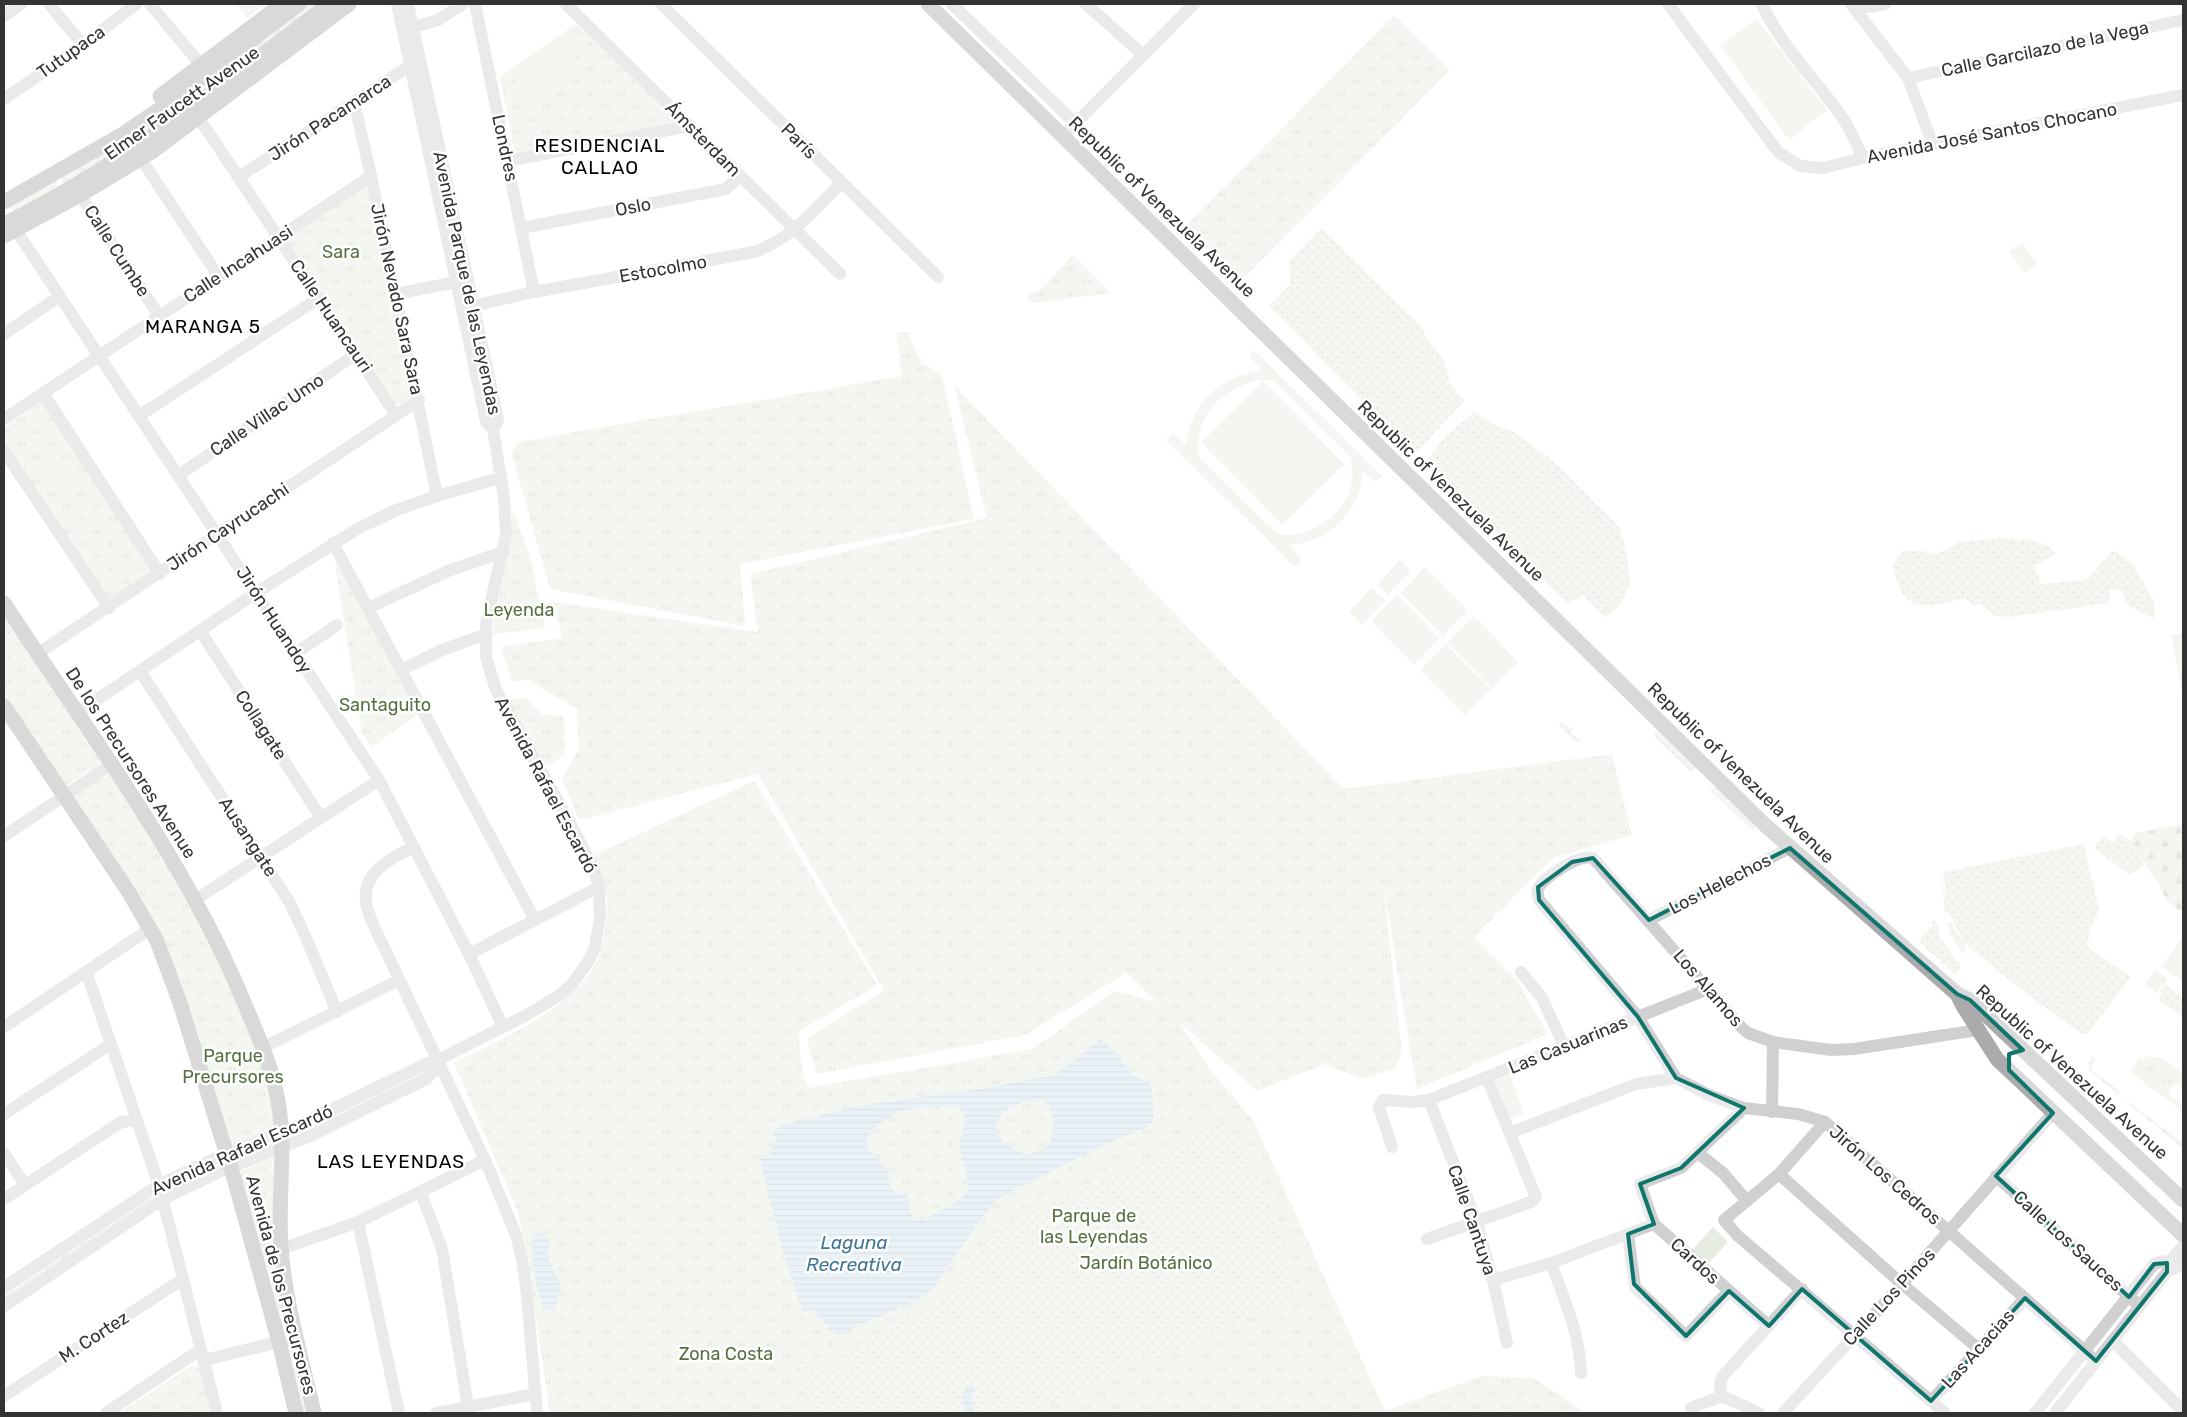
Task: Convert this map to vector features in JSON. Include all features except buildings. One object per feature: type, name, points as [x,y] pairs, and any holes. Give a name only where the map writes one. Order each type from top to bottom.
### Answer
[{"type":"main road","name":"Elmer Faucett Avenue","points":[[205,69],[282,4]]},
{"type":"main road","name":"Elmer Faucett Avenue","points":[[4,203],[59,166],[120,130],[299,4]]},
{"type":"main road","name":"Elmer Faucett Avenue","points":[[9,227],[77,190],[158,140],[329,4]]},
{"type":"main road","name":"Elmer Faucett Avenue","points":[[158,140],[199,118],[349,4]]},
{"type":"main road","name":"Republic of Venezuela Avenue","points":[[928,4],[1790,848],[1957,994],[1970,1000],[2183,1200]]},
{"type":"main road","points":[[120,130],[137,154]]},
{"type":"main road","name":"Elmer Faucett Avenue","points":[[4,191],[59,166]]},
{"type":"main road","points":[[4,203],[9,227]]},
{"type":"main road","name":"De los Precursores Avenue","points":[[4,603],[158,834],[195,900],[234,979],[262,1048],[277,1094],[281,1141],[279,1204],[281,1249],[286,1286],[314,1413]]},
{"type":"main road","points":[[4,706],[151,928],[166,962],[180,1003],[228,1161]]},
{"type":"main road","name":"Republic of Venezuela Avenue","points":[[1957,994],[1994,1055],[2183,1235]]},
{"type":"main road","points":[[2009,1070],[2007,1059],[2009,1054],[2013,1051],[2023,1050]]},
{"type":"main road","name":"Avenida de los Precursores","points":[[228,1161],[279,1342],[296,1413]]},
{"type":"street","points":[[4,16],[21,4]]},
{"type":"street","points":[[49,4],[83,45]]},
{"type":"street","name":"Tutupaca","points":[[4,98],[83,45],[136,4]]},
{"type":"street","name":"Avenida Parque de las Leyendas","points":[[397,4],[408,28],[474,305],[498,420],[493,428],[486,422],[455,283],[416,62]]},
{"type":"street","name":"Avenida Parque de las Leyendas","points":[[408,4],[408,28]]},
{"type":"street","points":[[408,28],[438,20],[464,4]]},
{"type":"street","name":"Londres","points":[[475,4],[534,292]]},
{"type":"street","name":"Ámsterdam","points":[[566,4],[840,274]]},
{"type":"street","name":"París","points":[[661,4],[938,277]]},
{"type":"street","points":[[952,4],[1076,124]]},
{"type":"street","points":[[1086,4],[1143,55]]},
{"type":"street","points":[[1063,136],[1194,4]]},
{"type":"street","name":"Avenida José Santos Chocano","points":[[1668,4],[1778,152],[1800,166],[1823,168],[1863,158],[2183,95]]},
{"type":"street","points":[[1762,4],[1781,35],[1842,116],[1863,158]]},
{"type":"street","points":[[1853,7],[1885,4]]},
{"type":"street","points":[[158,6],[205,69]]},
{"type":"street","points":[[1853,7],[1908,78],[1933,145]]},
{"type":"street","name":"Calle Garcilazo de la Vega","points":[[1908,78],[2183,20]]},
{"type":"street","name":"Jirón Pacamarca","points":[[239,177],[416,62]]},
{"type":"street","name":"Jirón Nevado Sara Sara","points":[[354,102],[419,400],[437,496]]},
{"type":"street","name":"Calle Huancauri","points":[[199,118],[396,414]]},
{"type":"street","points":[[507,161],[689,126]]},
{"type":"street","points":[[137,154],[219,277]]},
{"type":"street","name":"Calle Incahuasi","points":[[4,419],[371,176]]},
{"type":"street","name":"Oslo","points":[[521,228],[726,189],[740,176]]},
{"type":"street","name":"Estocolmo","points":[[461,309],[534,292],[754,252],[774,245],[794,230],[841,183]]},
{"type":"street","name":"Calle Cumbe","points":[[77,190],[159,316]]},
{"type":"street","name":"Jirón Huandoy","points":[[9,227],[60,296],[379,780],[469,954],[503,1027]]},
{"type":"street","points":[[395,294],[468,280]]},
{"type":"street","points":[[4,334],[60,296]]},
{"type":"street","points":[[139,416],[319,298]]},
{"type":"street","name":"Calle Villac Umo","points":[[178,475],[356,354]]},
{"type":"street","points":[[43,393],[160,574]]},
{"type":"street","name":"Jirón Cayrucachi","points":[[37,654],[109,608],[419,400]]},
{"type":"street","name":"Avenida Rafael Escardó","points":[[4,1287],[159,1185],[281,1141],[430,1062],[438,1060],[544,1006],[561,994],[581,973],[595,948],[598,934],[601,902],[599,887],[582,845],[496,690],[486,657],[484,635],[503,552],[507,517],[493,428]]},
{"type":"street","points":[[4,451],[109,608]]},
{"type":"street","points":[[77,713],[333,543],[394,511],[437,496],[500,478]]},
{"type":"street","points":[[333,543],[535,920]]},
{"type":"street","points":[[368,608],[420,582],[503,552]]},
{"type":"street","points":[[296,653],[337,626]]},
{"type":"street","name":"Collagate","points":[[201,632],[322,818]]},
{"type":"street","points":[[401,670],[442,650],[484,635]]},
{"type":"street","name":"Ausangate","points":[[140,671],[262,858],[293,910],[337,1012]]},
{"type":"street","points":[[4,836],[112,764]]},
{"type":"street","points":[[195,900],[379,780]]},
{"type":"street","points":[[414,847],[377,868],[368,883],[366,902],[372,922],[506,1206],[516,1235],[522,1259],[536,1413]]},
{"type":"street","name":"Los Helechos","points":[[1649,920],[1790,848]]},
{"type":"street","name":"Los Alamos","points":[[1638,1017],[1539,900],[1536,890],[1542,883],[1577,860],[1585,857],[1593,858],[1743,1029],[1773,1042],[1839,1050],[1978,1030]]},
{"type":"street","points":[[469,954],[599,887]]},
{"type":"street","points":[[4,1027],[151,928]]},
{"type":"street","points":[[86,971],[159,1185],[217,1413]]},
{"type":"street","points":[[1521,972],[1542,998],[1564,1046]]},
{"type":"street","points":[[262,1048],[399,980]]},
{"type":"street","name":"Las Casuarinas","points":[[1392,1147],[1379,1108],[1381,1102],[1386,1100],[1414,1102],[1429,1100],[1708,989]]},
{"type":"street","points":[[1510,1133],[1636,1084],[1676,1078],[1638,1017]]},
{"type":"street","points":[[1772,1112],[1773,1042]]},
{"type":"street","points":[[4,1114],[111,1044]]},
{"type":"street","points":[[1427,1240],[1532,1202],[1536,1196],[1487,1078]]},
{"type":"street","name":"Jirón Los Cedros","points":[[1676,1078],[1708,1095],[1744,1108],[1798,1114],[1825,1122],[2096,1361]]},
{"type":"street","name":"Calle Cantuya","points":[[1429,1100],[1476,1221],[1493,1280],[1507,1343]]},
{"type":"street","points":[[1744,1108],[1698,1153],[1723,1174],[1746,1201]]},
{"type":"street","name":"Calle Los Pinos","points":[[1783,1413],[1795,1408],[1854,1335],[1902,1284],[2054,1113]]},
{"type":"street","points":[[4,1199],[121,1122],[137,1120]]},
{"type":"street","points":[[1825,1122],[1779,1174],[1724,1220],[1738,1236],[1945,1413]]},
{"type":"street","points":[[4,1153],[25,1185]]},
{"type":"street","name":"Cardos","points":[[1698,1153],[1676,1171],[1641,1182],[1640,1185],[1654,1224],[1769,1326]]},
{"type":"street","points":[[281,1249],[358,1222],[421,1193],[485,1160]]},
{"type":"street","name":"Avenida Rafael Escardó","points":[[4,1306],[163,1199],[228,1161]]},
{"type":"street","points":[[1779,1174],[1902,1284],[1979,1349]]},
{"type":"street","name":"Calle Los Sauces","points":[[1996,1176],[2140,1306]]},
{"type":"street","points":[[421,1193],[442,1249],[468,1406]]},
{"type":"street","points":[[358,1222],[399,1413]]},
{"type":"street","points":[[1493,1280],[1551,1263],[1654,1224]]},
{"type":"street","points":[[1628,1234],[1635,1287],[1689,1339],[1729,1291]]},
{"type":"street","points":[[2055,1413],[2140,1306],[2183,1246]]},
{"type":"street","points":[[2168,1268],[2177,1267],[2183,1260]]},
{"type":"street","points":[[2035,1413],[2154,1264],[2164,1261],[2168,1268]]},
{"type":"street","points":[[1551,1263],[1576,1334],[1580,1353],[1581,1373]]},
{"type":"street","name":"M. Cortez","points":[[4,1396],[183,1279]]},
{"type":"street","points":[[1722,1396],[1720,1386],[1722,1377],[1802,1290]]},
{"type":"street","name":"Las Acacias","points":[[1931,1400],[2025,1298]]},
{"type":"street","points":[[2113,1341],[2183,1411]]},
{"type":"street","points":[[106,1413],[202,1355],[279,1342]]},
{"type":"street","points":[[436,1413],[535,1394]]},
{"type":"street","points":[[1690,1408],[1722,1396],[1759,1413]]},
{"type":"highlighted area","points":[[1790,848],[1957,994],[1970,1000],[2023,1050],[2009,1054],[2009,1070],[2053,1113],[1996,1176],[2129,1297],[2154,1264],[2167,1263],[2167,1272],[2096,1361],[2025,1298],[1931,1401],[1802,1289],[1769,1326],[1729,1291],[1686,1336],[1634,1284],[1628,1234],[1654,1224],[1640,1184],[1681,1168],[1744,1108],[1676,1078],[1638,1017],[1539,900],[1538,887],[1572,862],[1593,858],[1649,920]]},
{"type":"green space","points":[[236,4],[266,4],[248,18]]},
{"type":"green space","points":[[307,4],[321,4],[138,141],[133,134]]},
{"type":"green space","points":[[1394,15],[1450,70],[1240,282],[1185,227]]},
{"type":"green space","points":[[1757,19],[1827,110],[1789,140],[1720,45]]},
{"type":"green space","points":[[577,23],[677,123],[515,154],[500,77]]},
{"type":"green space","points":[[561,40],[580,65],[530,101],[512,76]]},
{"type":"green space","points":[[118,142],[121,149],[65,185],[61,178]]},
{"type":"green space","points":[[55,180],[59,189],[14,213],[10,204]]},
{"type":"green space","name":"Sara","points":[[370,183],[412,395],[401,405],[393,402],[286,242],[287,237]]},
{"type":"green space","points":[[1321,228],[1423,328],[1426,338],[1443,357],[1451,385],[1465,400],[1415,454],[1269,306],[1290,285],[1289,261]]},
{"type":"green space","points":[[2022,243],[2037,264],[2024,272],[2009,251]]},
{"type":"green space","points":[[1073,255],[1111,293],[1034,303],[1028,301],[1027,293],[1037,293]]},
{"type":"green space","points":[[908,332],[921,363],[942,374],[974,519],[740,564],[745,626],[550,589],[512,454],[517,442],[902,376],[896,333]]},
{"type":"green space","points":[[1254,350],[1382,476],[1375,482],[1363,471],[1361,486],[1356,499],[1340,522],[1318,538],[1290,545],[1302,560],[1295,567],[1166,440],[1173,433],[1186,445],[1195,416],[1210,394],[1233,378],[1262,370],[1249,356]],"holes":[[[1257,380],[1269,380],[1277,384],[1350,457],[1351,484],[1348,496],[1341,507],[1322,524],[1297,534],[1288,535],[1274,531],[1199,457],[1198,442],[1200,429],[1212,407],[1231,391]]]},
{"type":"green space","points":[[1263,381],[1344,464],[1282,525],[1201,442]]},
{"type":"green space","points":[[954,385],[1343,788],[1612,754],[1632,835],[1553,858],[1474,937],[1516,979],[1548,1034],[1417,1089],[1383,882],[1402,1052],[1394,1069],[1361,1079],[1325,1064],[1257,1091],[1178,1021],[1210,1069],[1254,1122],[1385,1411],[1481,1376],[1533,1378],[1587,1413],[550,1413],[524,1240],[517,1209],[454,1063],[545,1014],[577,988],[595,966],[605,930],[607,897],[594,855],[754,781],[877,985],[798,1032],[803,1075],[808,1088],[1033,1049],[1114,991],[1157,1002],[1126,973],[1025,1035],[817,1074],[807,1039],[884,990],[758,774],[579,820],[562,778],[579,749],[577,708],[529,680],[512,681],[501,647],[563,638],[553,602],[758,632],[750,574],[987,518]]},
{"type":"green space","points":[[44,400],[155,572],[109,601],[4,444],[4,428]]},
{"type":"green space","points":[[1475,411],[1494,425],[1514,432],[1552,460],[1620,528],[1627,555],[1630,583],[1622,602],[1606,618],[1583,595],[1568,604],[1426,463],[1443,439]]},
{"type":"green space","points":[[53,451],[75,484],[57,496],[35,463]]},
{"type":"green space","name":"Leyenda","points":[[513,510],[529,553],[545,628],[492,634]]},
{"type":"green space","points":[[2002,538],[2039,542],[2057,554],[2035,565],[2041,584],[2086,580],[2114,550],[2134,565],[2155,605],[2154,619],[2125,604],[2123,591],[2109,590],[2110,603],[2010,617],[1995,616],[1981,604],[1973,605],[1966,598],[1927,605],[1917,604],[1909,600],[1902,593],[1893,565],[1902,551],[1922,551],[1936,554],[1952,547],[1958,542]]},
{"type":"green space","points":[[1400,560],[1411,571],[1388,595],[1377,584]]},
{"type":"green space","name":"Santaguito","points":[[339,561],[420,713],[372,747],[362,733],[335,565]]},
{"type":"green space","points":[[1425,567],[1468,611],[1443,636],[1400,593]]},
{"type":"green space","points":[[1372,588],[1385,600],[1362,624],[1349,612]]},
{"type":"green space","points":[[1397,595],[1440,639],[1414,665],[1371,621]]},
{"type":"green space","points":[[4,608],[105,761],[64,787],[4,695]]},
{"type":"green space","points":[[1474,616],[1518,662],[1492,688],[1447,642]]},
{"type":"green space","points":[[2183,633],[2183,698],[2171,635]]},
{"type":"green space","points":[[1446,644],[1491,689],[1465,715],[1420,670]]},
{"type":"green space","points":[[525,697],[542,714],[564,717],[565,755],[540,770],[502,702]]},
{"type":"green space","points":[[1561,721],[1573,730],[1571,732],[1583,742],[1575,742],[1558,724]]},
{"type":"green space","points":[[1661,727],[1698,765],[1691,772],[1653,735]]},
{"type":"green space","name":"Parque Precursores","points":[[112,772],[193,899],[258,1045],[271,1092],[275,1130],[228,1148],[159,932],[72,798]]},
{"type":"green space","points":[[1717,787],[1756,826],[1754,832],[1709,789]]},
{"type":"green space","points":[[2183,824],[2183,908],[2180,911],[2166,900],[2160,886],[2130,842],[2135,833]]},
{"type":"green space","points":[[2120,834],[2130,841],[2144,865],[2129,875],[2094,848],[2103,835],[2113,843]]},
{"type":"green space","points":[[2084,844],[2099,910],[2091,927],[2087,946],[2131,977],[2087,1034],[2082,1034],[2029,996],[1963,941],[1949,913],[1945,913],[1942,879],[1948,907],[1943,872]]},
{"type":"green space","points":[[1936,920],[1941,939],[1961,967],[1955,974],[1918,941],[1929,929],[1933,928],[1932,921]]},
{"type":"green space","points":[[1947,922],[1951,922],[1967,949],[1963,953],[1952,938]]},
{"type":"green space","points":[[2183,937],[2183,979],[2182,981],[2162,966]]},
{"type":"green space","points":[[2155,970],[2167,979],[2157,993],[2145,984]]},
{"type":"green space","points":[[2165,984],[2183,998],[2183,1018],[2158,999],[2163,993],[2160,990]]},
{"type":"green space","points":[[2092,1055],[2097,1059],[2090,1069],[2120,1091],[2118,1094],[2183,1143],[2183,1149],[2089,1070],[2088,1062]]},
{"type":"green space","points":[[2147,1056],[2163,1058],[2183,1074],[2183,1086],[2179,1084],[2172,1087],[2169,1091],[2169,1095],[2183,1105],[2181,1110],[2130,1072],[2140,1058],[2143,1061]]},
{"type":"green space","points":[[432,1069],[296,1139],[296,1134],[421,1070]]},
{"type":"green space","points":[[1510,1075],[1524,1114],[1507,1120],[1493,1082]]},
{"type":"green space","name":"Jardín Botánico","points":[[1225,1117],[1255,1167],[1292,1274],[1297,1296],[1159,1359],[1139,1356],[1117,1368],[1095,1386],[1027,1413],[809,1413],[804,1376],[800,1369],[800,1356],[840,1369],[848,1351],[892,1327],[895,1321],[933,1305],[1008,1221],[1159,1156]]},
{"type":"green space","points":[[273,1157],[276,1274],[309,1413],[301,1413],[273,1286],[236,1173]]},
{"type":"green space","points":[[150,1197],[151,1203],[4,1300],[4,1293]]},
{"type":"green space","points":[[1713,1227],[1728,1242],[1706,1266],[1691,1251]]},
{"type":"green space","points":[[191,1366],[199,1367],[204,1374],[213,1413],[119,1413]]},
{"type":"water","name":"Laguna Recreativa","points":[[1101,1039],[1120,1057],[1133,1076],[1148,1081],[1152,1091],[1154,1119],[1148,1127],[1103,1145],[999,1198],[982,1217],[932,1290],[915,1301],[838,1335],[827,1329],[829,1326],[810,1309],[803,1315],[782,1248],[760,1160],[762,1155],[769,1155],[777,1137],[772,1133],[783,1125],[857,1106],[979,1089],[1055,1075]],"holes":[[[1042,1099],[1052,1116],[1052,1136],[1046,1147],[1027,1155],[1011,1147],[1001,1139],[996,1130],[997,1121],[1002,1113],[1012,1107]],[[959,1107],[964,1117],[960,1149],[968,1182],[967,1191],[958,1201],[926,1221],[916,1221],[910,1210],[907,1192],[897,1194],[891,1189],[889,1171],[867,1147],[867,1137],[885,1119],[894,1114],[912,1109]]]},
{"type":"water","points":[[540,1233],[549,1240],[548,1259],[561,1285],[555,1310],[544,1309],[532,1261],[535,1235]]},
{"type":"water","points":[[973,1384],[975,1391],[970,1402],[976,1406],[972,1413],[968,1413],[961,1398],[965,1390]]},
{"type":"district","name":"RESIDENCIAL CALLAO","points":[[600,156]]},
{"type":"district","name":"MARANGA 5","points":[[203,326]]},
{"type":"district","name":"LAS LEYENDAS","points":[[391,1161]]},
{"type":"park label","name":"Parque de las Leyendas","points":[[1094,1226]]},
{"type":"park label","name":"Zona Costa","points":[[726,1354]]}]
